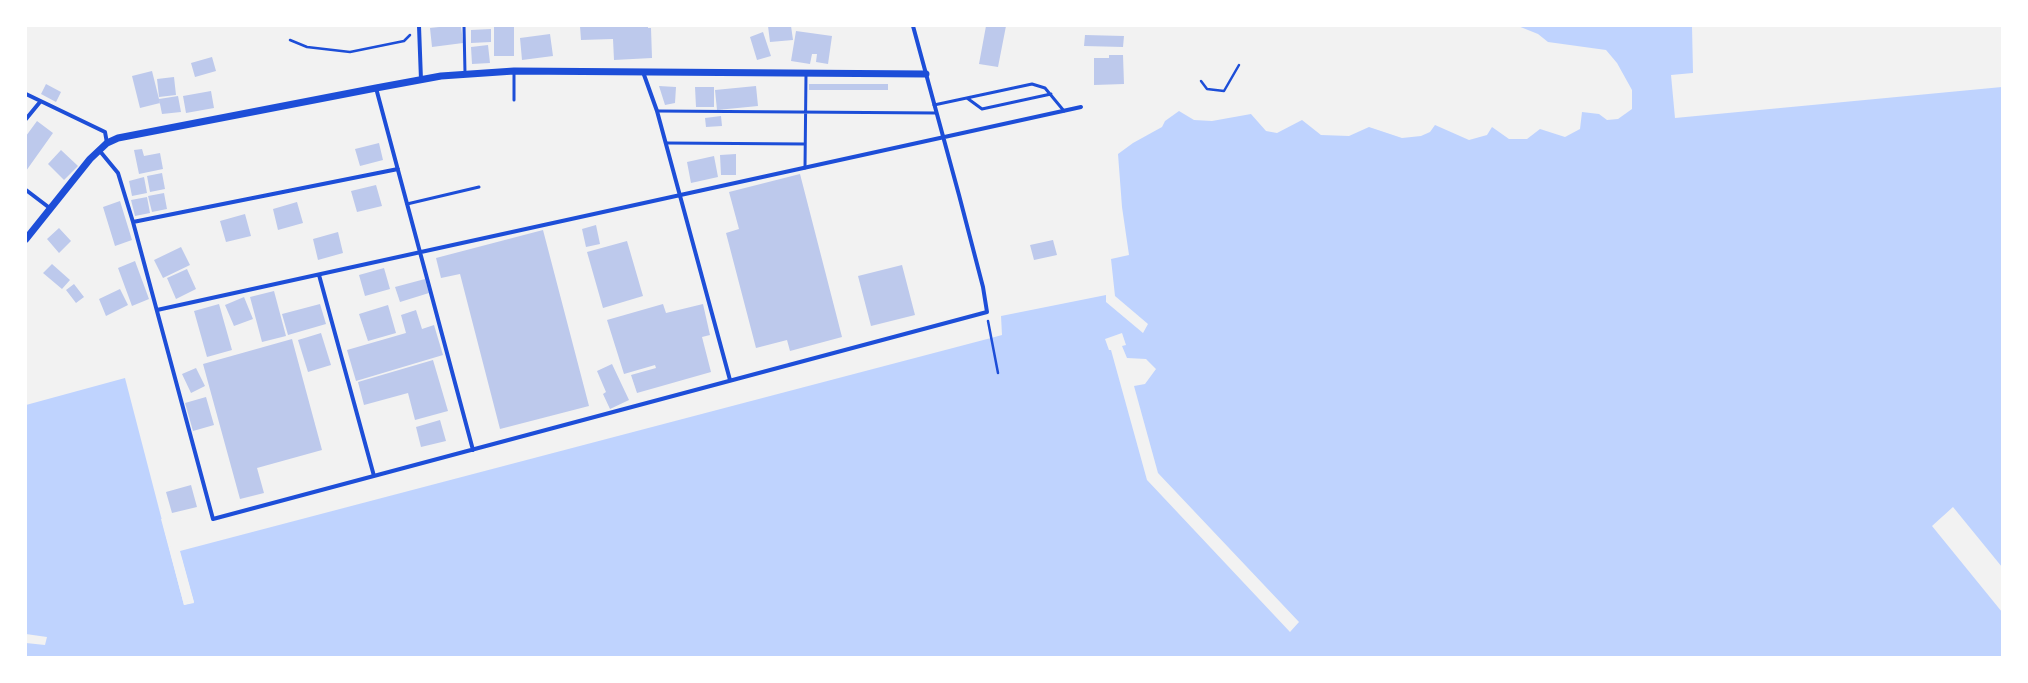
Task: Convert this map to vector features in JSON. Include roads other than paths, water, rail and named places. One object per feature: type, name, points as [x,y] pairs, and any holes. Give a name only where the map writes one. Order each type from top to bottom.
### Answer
[{"type":"street","points":[[419,26],[421,80]]},
{"type":"street","points":[[99,150],[118,173],[133,222],[213,519],[987,312],[983,287],[913,26]]},
{"type":"street","points":[[26,239],[99,150],[107,144],[128,135],[376,88],[465,73],[514,71],[926,74]]},
{"type":"street","points":[[643,72],[657,111],[730,380]]},
{"type":"street","points":[[376,88],[473,450]]},
{"type":"street","points":[[26,94],[105,132],[107,144]]},
{"type":"street","points":[[26,119],[40,102]]},
{"type":"street","points":[[157,310],[1082,107]]},
{"type":"street","points":[[133,222],[398,169]]},
{"type":"street","points":[[26,190],[51,209]]},
{"type":"street","points":[[319,275],[374,476]]},
{"type":"lane","points":[[464,26],[465,73]]},
{"type":"lane","points":[[514,71],[514,100]]},
{"type":"lane","points":[[805,168],[806,74]]},
{"type":"lane","points":[[934,105],[1032,84],[1045,88],[1064,111]]},
{"type":"lane","points":[[967,98],[982,109],[1051,94]]},
{"type":"lane","points":[[657,111],[936,113]]},
{"type":"lane","points":[[666,144],[806,144]]},
{"type":"lane","points":[[407,204],[479,187]]},
{"type":"water","points":[[1518,26],[1692,26],[1693,73],[1671,75],[1675,118],[2002,87],[2002,567],[1953,507],[1932,526],[2002,612],[2002,657],[26,657],[26,643],[45,645],[47,637],[26,634],[26,405],[125,378],[184,605],[194,602],[180,551],[1002,335],[1001,316],[1106,295],[1106,302],[1143,333],[1148,324],[1115,296],[1111,259],[1129,255],[1122,207],[1118,154],[1133,143],[1162,127],[1165,121],[1179,111],[1194,120],[1212,121],[1251,114],[1266,131],[1277,133],[1302,120],[1321,135],[1349,136],[1369,127],[1402,138],[1421,136],[1430,132],[1435,125],[1469,140],[1487,135],[1492,127],[1509,139],[1527,139],[1540,129],[1565,137],[1580,129],[1582,112],[1599,114],[1607,120],[1618,119],[1632,109],[1632,90],[1617,63],[1606,50],[1548,42],[1538,34]]}]
